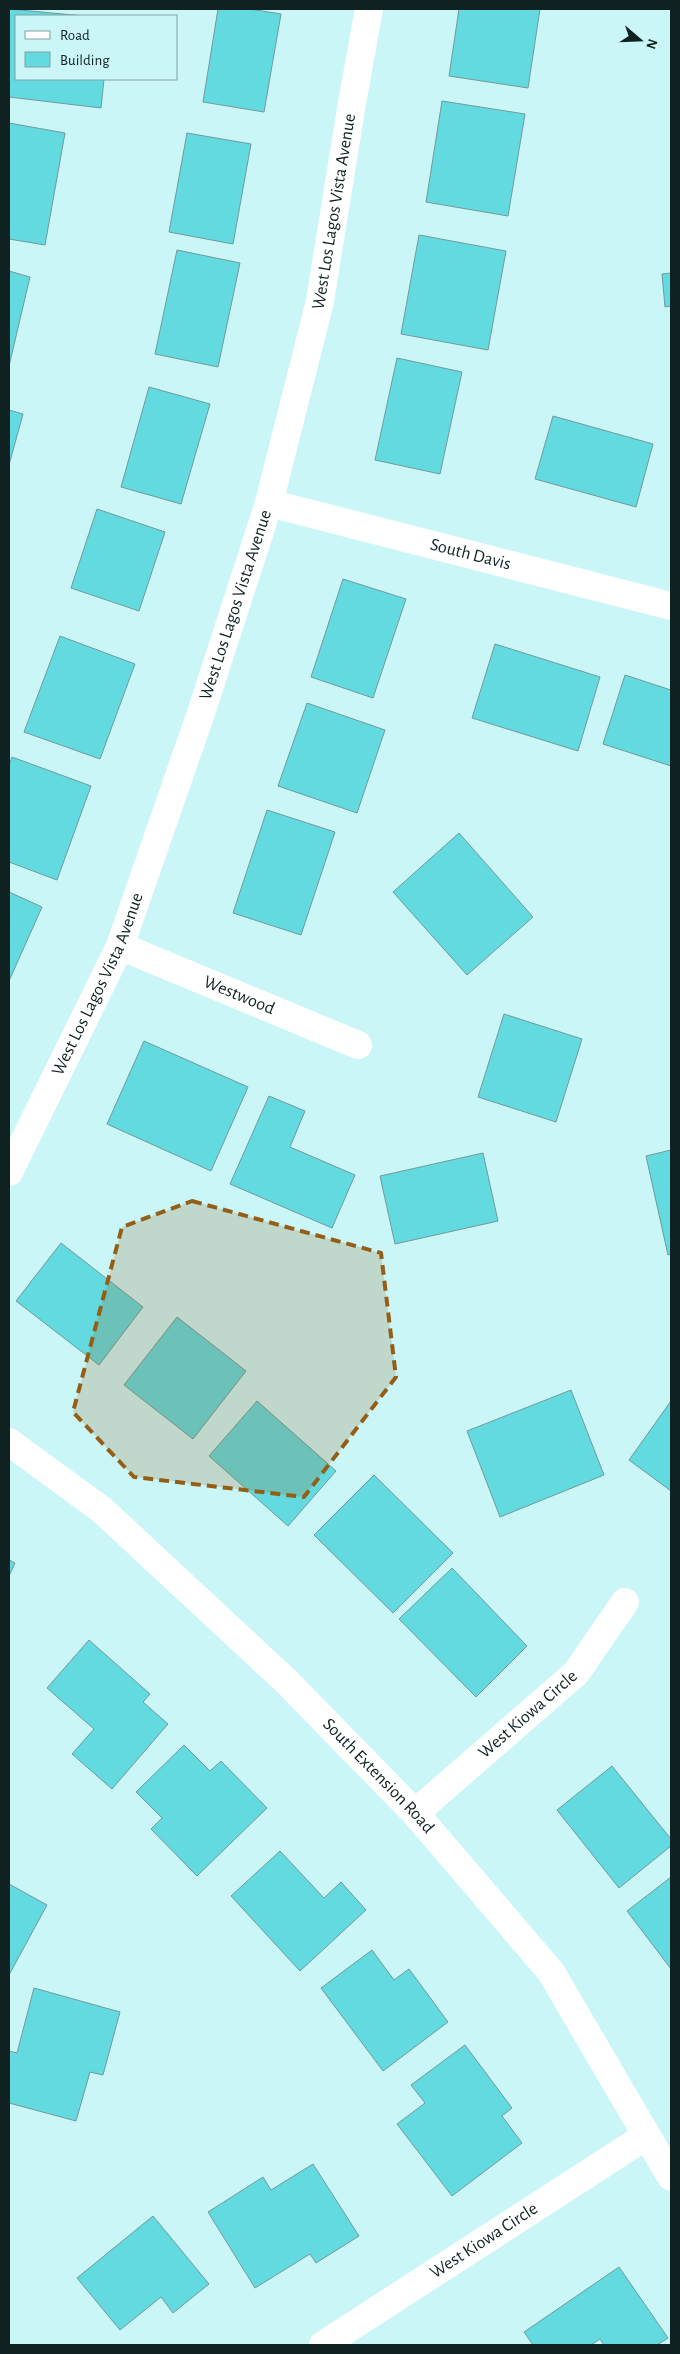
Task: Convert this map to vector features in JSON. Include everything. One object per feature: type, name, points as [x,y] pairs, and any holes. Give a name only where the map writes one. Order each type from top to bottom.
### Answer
[{"type":"street","name":"West Los Lagos Vista Avenue","points":[[9,1172],[120,946],[201,713],[269,503],[320,301],[369,9]]},
{"type":"street","name":"South Davis","points":[[269,503],[671,606]]},
{"type":"street","name":"Westwood","points":[[120,946],[358,1045]]},
{"type":"street","name":"South Extension Road","points":[[9,1442],[102,1510],[286,1680],[415,1813],[551,1972],[671,2177]]},
{"type":"street","name":"West Kiowa Circle","points":[[415,1813],[576,1673],[625,1602]]},
{"type":"street","name":"West Kiowa Circle","points":[[323,2345],[646,2136]]},
{"type":"highlighted area","points":[[192,1201],[381,1253],[396,1377],[304,1497],[134,1477],[73,1412],[122,1227]]},
{"type":"building","points":[[9,9],[74,15],[15,15],[15,80],[104,80],[101,108],[9,97]]},
{"type":"building","points":[[218,9],[250,9],[281,14],[264,112],[203,102]]},
{"type":"building","points":[[459,9],[540,9],[528,88],[449,76]]},
{"type":"building","points":[[442,101],[525,114],[508,216],[426,202]]},
{"type":"building","points":[[9,123],[65,133],[45,245],[9,239]]},
{"type":"building","points":[[187,133],[251,144],[233,244],[169,232]]},
{"type":"building","points":[[419,235],[506,251],[488,350],[401,334]]},
{"type":"building","points":[[177,250],[240,263],[218,367],[155,354]]},
{"type":"building","points":[[9,271],[30,277],[9,366]]},
{"type":"building","points":[[671,273],[671,306],[665,307],[662,274]]},
{"type":"building","points":[[397,358],[462,372],[440,474],[375,460]]},
{"type":"building","points":[[149,387],[210,404],[181,504],[121,487]]},
{"type":"building","points":[[9,410],[23,414],[9,465]]},
{"type":"building","points":[[553,416],[653,444],[636,507],[535,479]]},
{"type":"building","points":[[97,509],[165,532],[139,611],[71,588]]},
{"type":"building","points":[[343,579],[406,599],[373,698],[311,677]]},
{"type":"building","points":[[60,636],[135,664],[100,759],[24,732]]},
{"type":"building","points":[[495,644],[600,677],[578,751],[472,718]]},
{"type":"building","points":[[625,675],[671,690],[671,766],[603,744]]},
{"type":"building","points":[[307,703],[385,730],[357,813],[278,786]]},
{"type":"building","points":[[12,757],[91,786],[57,880],[9,862],[9,765]]},
{"type":"building","points":[[267,810],[335,832],[301,935],[233,913]]},
{"type":"building","points":[[459,833],[533,917],[467,975],[393,892]]},
{"type":"building","points":[[9,892],[42,907],[9,981]]},
{"type":"building","points":[[504,1014],[582,1039],[556,1122],[478,1097]]},
{"type":"building","points":[[144,1041],[248,1087],[211,1171],[107,1124]]},
{"type":"building","points":[[269,1096],[305,1111],[290,1147],[355,1175],[332,1228],[230,1184]]},
{"type":"building","points":[[671,1150],[671,1254],[668,1255],[646,1156]]},
{"type":"building","points":[[483,1153],[498,1221],[395,1244],[380,1176]]},
{"type":"building","points":[[61,1243],[143,1307],[99,1365],[16,1301]]},
{"type":"building","points":[[177,1317],[246,1371],[193,1439],[124,1385]]},
{"type":"building","points":[[571,1390],[604,1475],[500,1517],[467,1431]]},
{"type":"building","points":[[257,1401],[336,1471],[288,1526],[209,1456]]},
{"type":"building","points":[[671,1401],[671,1491],[629,1460]]},
{"type":"building","points":[[374,1475],[453,1553],[393,1613],[314,1535]]},
{"type":"building","points":[[9,1560],[15,1563],[9,1576]]},
{"type":"building","points":[[452,1568],[527,1646],[476,1697],[399,1619]]},
{"type":"building","points":[[89,1640],[150,1694],[143,1702],[168,1724],[112,1789],[72,1754],[94,1729],[47,1688]]},
{"type":"building","points":[[184,1745],[210,1771],[221,1761],[267,1808],[197,1876],[151,1829],[162,1818],[136,1792]]},
{"type":"building","points":[[612,1766],[671,1839],[671,1846],[619,1888],[557,1810]]},
{"type":"building","points":[[280,1851],[324,1898],[341,1882],[366,1910],[300,1971],[231,1896]]},
{"type":"building","points":[[671,1877],[671,1969],[627,1911]]},
{"type":"building","points":[[9,1884],[47,1905],[9,1975]]},
{"type":"building","points":[[372,1950],[394,1980],[409,1969],[448,2022],[383,2071],[321,1988]]},
{"type":"building","points":[[34,1988],[120,2012],[103,2075],[90,2072],[76,2121],[9,2103],[9,2051],[17,2053]]},
{"type":"building","points":[[465,2045],[512,2108],[502,2116],[522,2143],[452,2196],[397,2124],[425,2103],[411,2085]]},
{"type":"building","points":[[313,2164],[359,2236],[316,2263],[310,2254],[255,2288],[208,2212],[263,2177],[271,2190]]},
{"type":"building","points":[[153,2216],[209,2284],[173,2313],[161,2297],[120,2330],[77,2278]]},
{"type":"building","points":[[619,2267],[668,2338],[657,2345],[604,2345],[600,2339],[591,2345],[533,2345],[524,2332]]}]
